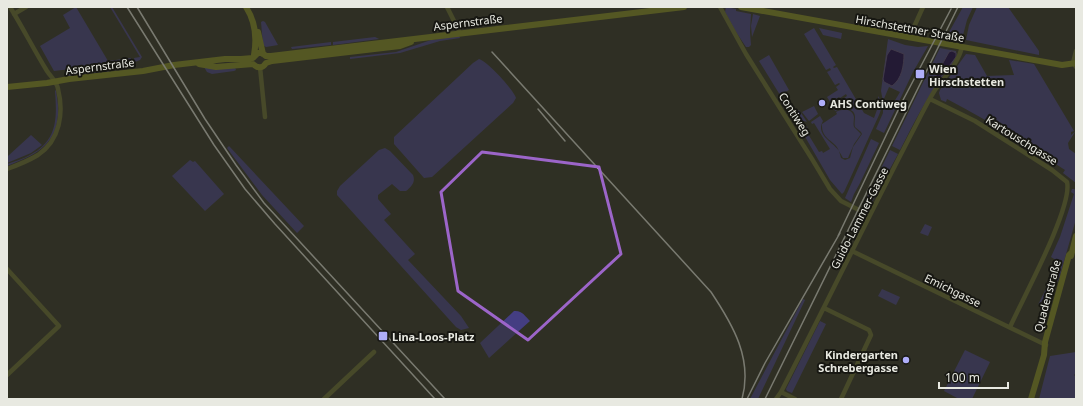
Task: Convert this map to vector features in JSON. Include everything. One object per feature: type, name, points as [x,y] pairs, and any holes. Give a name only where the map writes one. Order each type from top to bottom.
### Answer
[{"type":"main road","points":[[246,7],[253,21],[255,36],[254,59]]},
{"type":"main road","points":[[251,7],[256,17],[260,48],[265,57],[264,66],[260,67]]},
{"type":"main road","name":"Aspernstraße","points":[[260,67],[256,66],[254,59],[258,53],[265,57],[684,7]]},
{"type":"main road","name":"Hirschstettner Straße","points":[[741,7],[760,9],[910,38],[1061,64],[1075,64]]},
{"type":"main road","name":"Aspernstraße","points":[[7,87],[143,71],[174,65],[225,59],[254,59]]},
{"type":"main road","name":"Quadenstraße","points":[[1031,399],[1048,342],[1076,236]]},
{"type":"street","points":[[7,169],[28,161],[39,154],[53,140],[60,122],[61,110],[59,89],[10,7]]},
{"type":"street","points":[[14,14],[26,7]]},
{"type":"street","points":[[447,7],[460,33]]},
{"type":"street","name":"Contiweg","points":[[720,7],[746,54],[830,189],[841,201],[869,215]]},
{"type":"street","points":[[910,38],[923,7]]},
{"type":"street","name":"Guido-Lammer-Gasse","points":[[776,399],[824,308],[869,215],[930,99],[961,55],[962,47]]},
{"type":"street","points":[[1075,64],[1076,51]]},
{"type":"street","points":[[260,67],[265,117]]},
{"type":"street","name":"Kartouschgasse","points":[[930,99],[959,112],[986,128],[1056,173],[1067,182],[1067,193],[1057,227],[1010,328]]},
{"type":"street","name":"Emichgasse","points":[[852,251],[1046,345]]},
{"type":"street","points":[[7,268],[59,326],[7,375]]},
{"type":"street","points":[[824,308],[869,330],[872,335],[841,399]]},
{"type":"street","points":[[324,399],[374,352]]},
{"type":"street","points":[[780,392],[795,399]]},
{"type":"highlighted area","points":[[482,152],[599,167],[621,254],[528,340],[458,291],[441,192]]},
{"type":"shaded area","points":[[76,7],[108,61],[131,58],[131,62],[54,71],[40,46],[70,28],[63,15]]},
{"type":"shaded area","points":[[110,7],[112,7],[142,57],[140,60],[135,62],[134,58],[140,57]]},
{"type":"shaded area","points":[[726,7],[751,14],[751,45],[749,47],[746,47],[736,32],[725,12]]},
{"type":"shaded area","points":[[963,7],[973,7],[967,20],[962,39],[958,41],[950,39],[948,34]]},
{"type":"shaded area","points":[[977,7],[1008,7],[1039,51],[1039,55],[966,40],[969,25]]},
{"type":"shaded area","points":[[753,14],[760,16],[752,37],[751,26]]},
{"type":"shaded area","points":[[263,21],[278,45],[266,47],[263,45],[261,22]]},
{"type":"shaded area","points":[[814,28],[836,65],[833,67],[837,67],[864,113],[874,118],[878,107],[878,96],[881,103],[880,113],[842,194],[830,180],[800,128],[804,126],[808,127],[805,129],[819,152],[822,151],[823,153],[830,149],[814,123],[812,124],[811,122],[820,116],[823,121],[821,130],[823,134],[839,151],[841,158],[845,160],[850,158],[853,147],[862,134],[855,127],[855,117],[853,111],[841,109],[835,111],[833,106],[847,96],[846,94],[833,101],[834,103],[832,105],[827,97],[838,90],[836,87],[840,84],[835,85],[827,72],[831,70],[830,68],[826,70],[804,34]]},
{"type":"shaded area","points":[[819,28],[842,33],[841,39],[823,35]]},
{"type":"shaded area","points":[[459,36],[460,38],[440,41],[400,53],[350,59],[350,57],[396,52],[431,40]]},
{"type":"shaded area","points":[[375,37],[379,39],[333,45],[333,42]]},
{"type":"shaded area","points":[[888,39],[905,45],[918,47],[928,46],[913,72],[884,133],[876,129],[883,113],[883,105],[891,107],[900,92],[889,87],[883,101],[881,91]]},
{"type":"shaded area","points":[[331,42],[331,45],[292,49],[291,47]]},
{"type":"shaded area","points":[[940,48],[956,51],[955,60],[927,100],[900,150],[892,146]]},
{"type":"shaded area","points":[[891,49],[904,54],[903,67],[900,76],[892,86],[884,82],[883,79],[887,55]]},
{"type":"shaded area","points":[[952,51],[956,53],[956,57],[938,81],[935,81],[934,79],[949,52]]},
{"type":"shaded area","points":[[966,54],[975,55],[987,76],[1014,75],[1009,60],[1034,64],[1074,131],[1071,132],[1071,135],[1075,132],[1068,143],[1069,149],[1076,154],[1076,183],[1063,173],[1065,170],[1007,133],[947,99],[946,102],[941,100],[939,93],[940,90]]},
{"type":"shaded area","points":[[769,55],[789,90],[780,95],[759,61]]},
{"type":"shaded area","points":[[479,59],[500,76],[516,98],[513,103],[432,177],[424,178],[394,144],[394,137]]},
{"type":"shaded area","points":[[204,67],[235,67],[236,70],[212,74],[207,72]]},
{"type":"shaded area","points":[[111,68],[111,71],[67,76],[68,72]]},
{"type":"shaded area","points":[[56,90],[58,112],[53,135],[48,143],[41,149],[25,158],[46,143],[54,128]]},
{"type":"shaded area","points":[[786,98],[795,113],[799,110],[807,122],[804,121],[798,125],[783,100]]},
{"type":"shaded area","points":[[814,106],[818,114],[809,121],[802,112]]},
{"type":"shaded area","points":[[846,110],[853,114],[854,127],[861,134],[854,144],[848,158],[843,158],[837,147],[826,137],[822,129],[822,124],[837,114],[836,112]]},
{"type":"shaded area","points":[[31,135],[42,145],[31,153],[7,163],[7,155],[8,156]]},
{"type":"shaded area","points":[[871,139],[879,143],[851,202],[845,198]]},
{"type":"shaded area","points":[[229,146],[304,226],[297,233],[262,195],[227,148]]},
{"type":"shaded area","points":[[385,148],[390,151],[413,175],[414,180],[406,191],[400,191],[392,184],[378,195],[378,199],[391,214],[384,220],[415,254],[408,260],[461,316],[469,328],[461,330],[456,327],[337,195],[337,191],[340,186],[379,150]]},
{"type":"shaded area","points":[[890,150],[898,154],[872,202],[871,201],[867,207],[862,207]]},
{"type":"shaded area","points":[[25,158],[7,166],[7,164]]},
{"type":"shaded area","points":[[190,160],[193,162],[195,161],[224,194],[205,211],[172,176]]},
{"type":"shaded area","points":[[1072,189],[1076,190],[1076,219],[1059,279],[1047,296],[1038,305],[1059,262],[1051,257],[1060,237],[1074,194],[1071,192]]},
{"type":"shaded area","points":[[925,224],[932,227],[928,236],[920,233]]},
{"type":"shaded area","points":[[882,289],[900,297],[896,305],[878,296]]},
{"type":"shaded area","points":[[803,299],[805,300],[758,399],[750,399]]},
{"type":"shaded area","points":[[514,311],[521,312],[530,321],[489,358],[480,343]]},
{"type":"shaded area","points":[[820,321],[826,324],[792,393],[787,391],[786,389]]},
{"type":"shaded area","points":[[965,350],[990,362],[972,399],[959,399],[944,391]]},
{"type":"shaded area","points":[[1076,352],[1076,373],[1074,375],[1076,377],[1076,399],[1039,399],[1050,356]]},
{"type":"railway","points":[[127,7],[214,145],[245,189],[275,224],[435,399]]},
{"type":"railway","points":[[137,7],[205,119],[264,203],[445,399]]},
{"type":"railway","points":[[765,399],[958,7]]},
{"type":"railway","points":[[838,236],[902,102],[951,9]]},
{"type":"railway","points":[[492,52],[711,292],[727,317],[739,343],[743,356],[745,384],[742,399]]},
{"type":"railway","points":[[538,109],[565,141]]},
{"type":"railway","points":[[747,399],[765,363],[840,233]]},
{"type":"place","name":"Wien Hirschstetten","points":[[920,74]]},
{"type":"place","name":"AHS Contiweg","points":[[822,103]]},
{"type":"place","name":"Lina-Loos-Platz","points":[[383,336]]},
{"type":"place","name":"Kindergarten Schrebergasse","points":[[906,360]]}]
